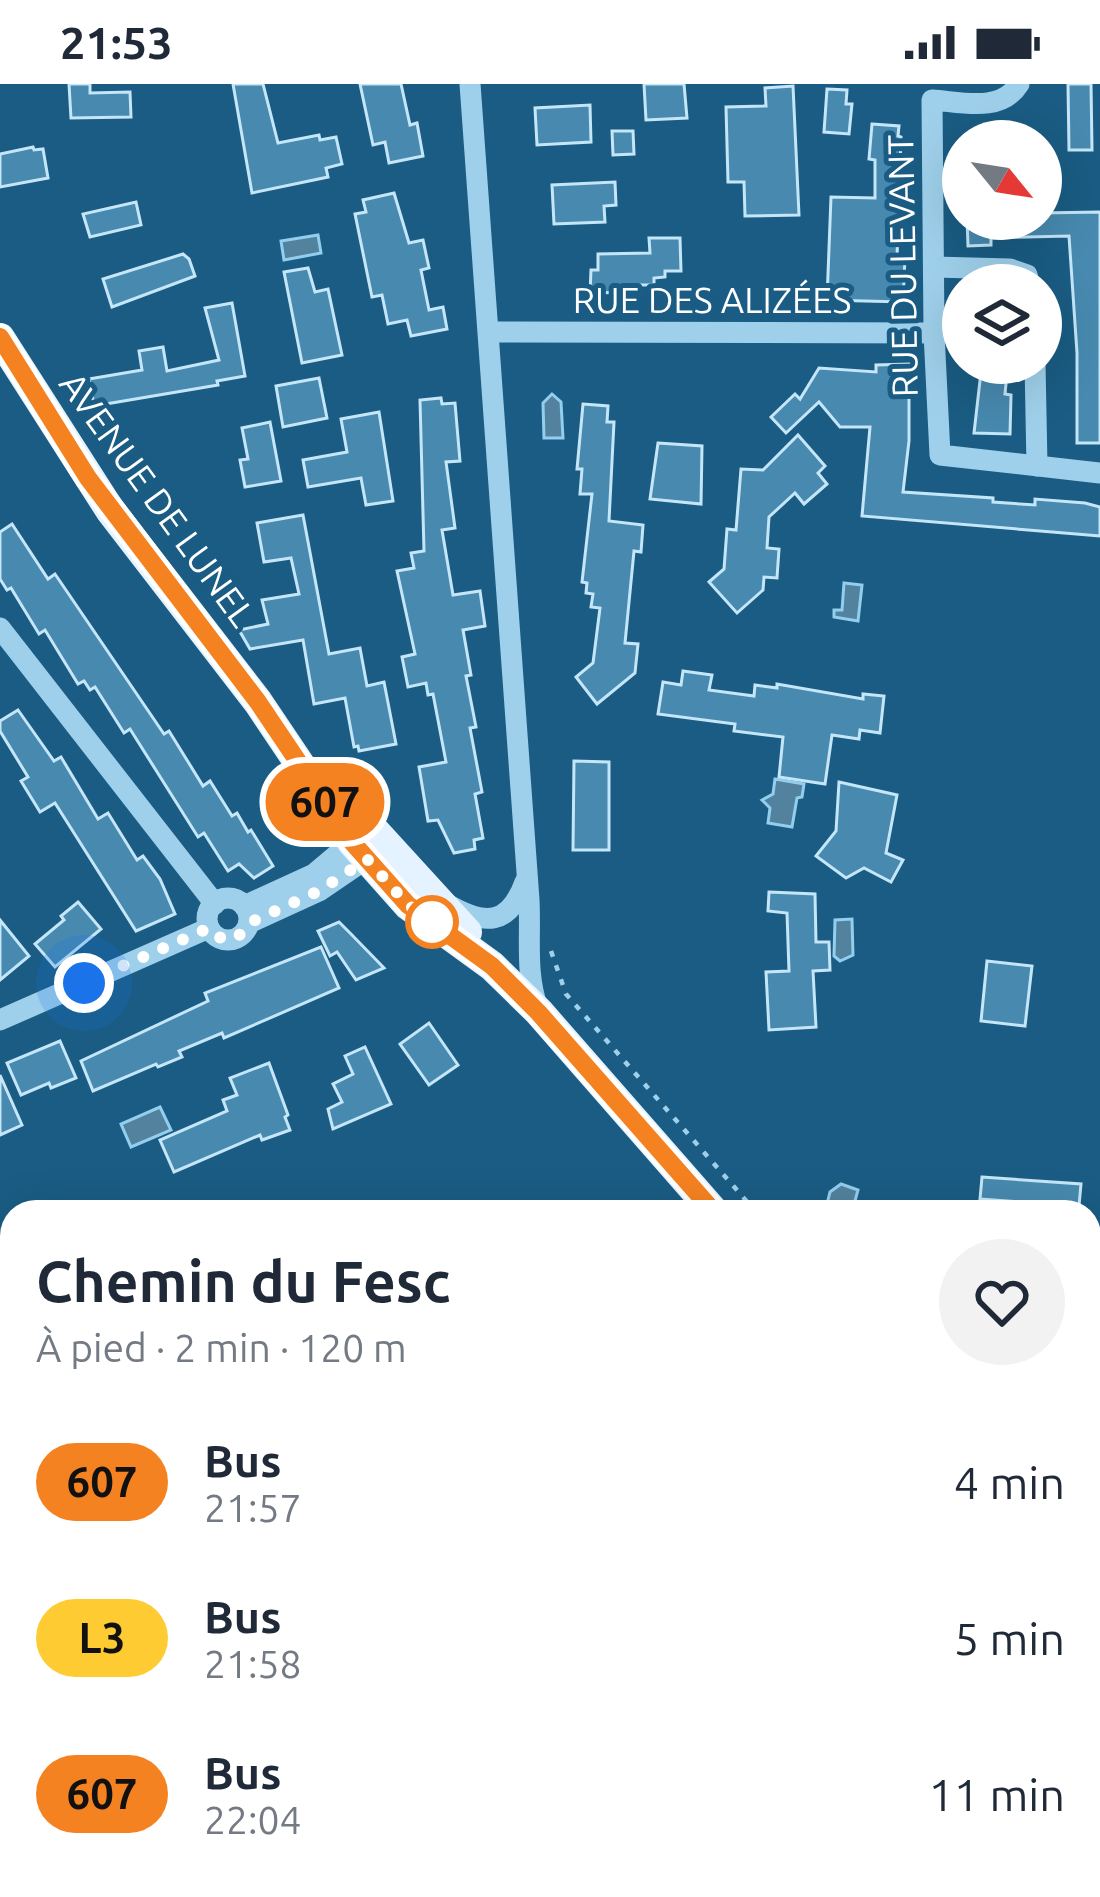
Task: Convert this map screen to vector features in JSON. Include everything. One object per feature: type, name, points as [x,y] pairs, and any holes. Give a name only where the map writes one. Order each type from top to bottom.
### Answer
[{"type":"main road","name":"AVENUE DE LUNEL","points":[[0,338],[99,494],[408,905],[492,966]]},
{"type":"main road","name":"AVENUE DE LUNEL","points":[[365,845],[439,899],[492,966],[703,1200]]},
{"type":"street","points":[[470,84],[531,944],[527,966],[538,1012]]},
{"type":"street","name":"RUE DU LEVANT","points":[[1019,84],[1011,97],[991,104],[932,100],[934,333],[940,455],[1037,466]]},
{"type":"street","points":[[934,267],[942,267]]},
{"type":"street","name":"RUE DES ALIZÉES","points":[[489,332],[934,333]]},
{"type":"street","points":[[1035,384],[1037,466],[1100,472]]},
{"type":"street","points":[[0,628],[215,904]]},
{"type":"street","points":[[246,914],[365,845]]},
{"type":"street","points":[[439,899],[464,914],[496,918],[509,912],[526,876]]},
{"type":"street","points":[[227,898],[246,914],[244,933],[230,940],[209,928],[208,912],[227,898]]},
{"type":"street","points":[[0,1020],[209,928]]},
{"type":"path","points":[[531,944],[553,952],[566,994],[746,1200]]},
{"type":"water","points":[[318,235],[321,253],[284,260],[281,241]]},
{"type":"water","points":[[552,394],[561,402],[563,438],[544,438],[543,403]]},
{"type":"water","points":[[844,583],[862,585],[858,621],[834,617],[834,610],[842,610]]},
{"type":"water","points":[[775,779],[804,784],[792,827],[768,823],[770,808],[762,800],[773,794]]},
{"type":"water","points":[[852,919],[853,955],[840,961],[834,956],[835,920]]},
{"type":"water","points":[[160,1107],[171,1130],[131,1147],[121,1124]]},
{"type":"water","points":[[841,1184],[858,1190],[855,1200],[828,1200]]},
{"type":"building","points":[[69,84],[90,84],[90,93],[130,92],[131,117],[71,118]]},
{"type":"building","points":[[233,84],[263,84],[278,143],[319,135],[320,140],[336,137],[342,164],[326,168],[328,177],[252,193]]},
{"type":"building","points":[[360,84],[401,84],[410,125],[417,123],[423,156],[389,163],[385,142],[373,145]]},
{"type":"building","points":[[644,84],[684,84],[687,118],[646,120]]},
{"type":"building","points":[[1068,84],[1091,84],[1092,150],[1069,150]]},
{"type":"building","points":[[793,86],[799,215],[745,216],[744,182],[728,182],[726,107],[766,106],[765,88]]},
{"type":"building","points":[[827,89],[847,90],[846,104],[852,104],[849,134],[824,132]]},
{"type":"building","points":[[590,105],[591,142],[537,145],[535,108]]},
{"type":"building","points":[[872,124],[899,126],[901,137],[897,258],[905,258],[903,302],[827,300],[831,197],[875,198],[875,160],[869,159]]},
{"type":"building","points":[[612,131],[633,131],[634,154],[613,155]]},
{"type":"building","points":[[43,149],[48,178],[0,187],[0,154]]},
{"type":"building","points":[[615,182],[616,205],[604,206],[605,222],[554,224],[552,185]]},
{"type":"building","points":[[394,193],[409,243],[423,240],[429,268],[421,270],[429,310],[443,307],[447,329],[411,336],[407,320],[388,324],[382,295],[372,297],[355,214],[366,212],[363,200]]},
{"type":"building","points":[[136,202],[141,225],[90,237],[83,214]]},
{"type":"building","points":[[1100,212],[1100,443],[1077,443],[1077,353],[1069,236],[1062,236],[1062,213]]},
{"type":"building","points":[[649,238],[680,238],[681,271],[665,271],[665,277],[654,278],[654,285],[640,285],[640,292],[590,293],[591,270],[598,270],[598,254],[650,253]]},
{"type":"building","points":[[968,240],[991,240],[991,245],[968,246]]},
{"type":"building","points":[[183,254],[195,276],[112,307],[103,279]]},
{"type":"building","points":[[308,268],[315,292],[328,289],[342,355],[302,363],[284,272]]},
{"type":"building","points":[[232,303],[245,376],[94,406],[89,379],[142,370],[139,351],[163,347],[167,371],[219,360],[205,308]]},
{"type":"building","points":[[909,364],[909,441],[903,492],[1035,505],[1035,499],[1085,503],[1100,507],[1100,536],[862,516],[870,427],[840,427],[819,402],[786,433],[771,417],[795,394],[800,399],[819,368],[876,372],[876,365]]},
{"type":"building","points":[[319,378],[327,418],[283,427],[276,386]]},
{"type":"building","points":[[980,384],[1006,384],[1005,394],[1011,395],[1010,434],[974,433]]},
{"type":"building","points":[[441,398],[442,404],[455,403],[460,461],[446,462],[455,528],[442,530],[453,595],[480,591],[485,626],[463,630],[476,727],[470,728],[482,792],[475,794],[483,838],[474,840],[475,849],[454,853],[438,820],[428,821],[419,767],[446,762],[433,694],[428,695],[426,683],[408,687],[402,657],[415,654],[397,571],[414,568],[411,553],[424,551],[420,400]]},
{"type":"building","points":[[583,404],[608,406],[607,422],[614,422],[609,521],[643,525],[641,552],[634,551],[625,643],[638,644],[635,673],[597,704],[576,677],[593,663],[600,608],[591,607],[593,594],[586,593],[587,583],[582,582],[592,494],[580,494],[582,469],[577,469]]},
{"type":"building","points":[[379,412],[393,501],[366,505],[361,478],[308,487],[303,460],[347,452],[341,419]]},
{"type":"building","points":[[270,422],[281,481],[245,487],[240,460],[248,459],[242,428]]},
{"type":"building","points":[[798,435],[825,466],[818,473],[827,484],[804,504],[795,493],[769,517],[767,548],[779,549],[777,578],[764,577],[763,590],[737,613],[709,582],[724,569],[727,529],[736,530],[741,469],[763,470]]},
{"type":"building","points":[[658,443],[702,446],[701,504],[650,499]]},
{"type":"building","points":[[303,515],[329,654],[360,648],[367,686],[384,682],[396,744],[359,751],[354,747],[345,698],[314,704],[303,640],[250,649],[239,630],[268,624],[262,600],[299,594],[291,558],[264,562],[257,523]]},
{"type":"building","points":[[12,524],[48,579],[55,574],[164,734],[169,731],[203,786],[210,781],[232,816],[237,813],[251,830],[273,866],[254,878],[239,864],[228,871],[204,833],[198,837],[130,729],[124,733],[95,687],[90,690],[84,681],[78,684],[45,630],[39,634],[11,588],[7,590],[0,579],[0,532]]},
{"type":"building","points":[[683,671],[712,675],[709,690],[754,696],[755,685],[777,688],[777,684],[863,699],[863,694],[884,696],[880,733],[860,730],[859,739],[832,735],[825,784],[779,777],[783,737],[734,731],[735,724],[658,714],[663,682],[681,685]]},
{"type":"building","points":[[18,710],[54,761],[61,757],[98,819],[108,813],[137,860],[143,856],[160,879],[175,914],[136,931],[55,803],[40,812],[21,781],[28,777],[0,731],[0,721]]},
{"type":"building","points":[[574,761],[609,762],[609,850],[573,850]]},
{"type":"building","points":[[839,782],[897,795],[886,853],[903,860],[891,882],[864,868],[846,878],[816,856],[836,831]]},
{"type":"building","points":[[769,892],[815,894],[816,942],[829,942],[830,970],[813,971],[816,1027],[769,1030],[766,972],[789,971],[787,913],[768,911]]},
{"type":"building","points":[[78,902],[101,929],[55,967],[35,944]]},
{"type":"building","points":[[0,920],[29,956],[0,980]]},
{"type":"building","points":[[339,922],[384,968],[356,980],[337,952],[330,956],[318,931]]},
{"type":"building","points":[[321,947],[339,988],[224,1038],[222,1033],[179,1051],[182,1057],[93,1091],[81,1061],[208,1001],[205,993]]},
{"type":"building","points":[[987,961],[1032,966],[1025,1026],[981,1021]]},
{"type":"building","points":[[429,1023],[458,1065],[429,1085],[400,1044]]},
{"type":"building","points":[[60,1041],[76,1078],[21,1095],[7,1063]]},
{"type":"building","points":[[365,1047],[391,1104],[333,1129],[328,1109],[342,1102],[333,1084],[353,1074],[345,1056]]},
{"type":"building","points":[[269,1063],[290,1130],[262,1140],[260,1135],[174,1172],[160,1140],[227,1111],[223,1100],[237,1095],[230,1078]]},
{"type":"building","points":[[0,1075],[22,1125],[0,1135]]},
{"type":"building","points":[[982,1177],[1081,1184],[1080,1200],[980,1199]]},
{"type":"bus line","name":"607","points":[[0,337],[88,478],[258,702],[352,842],[387,885],[492,966],[703,1200]]},
{"type":"route","points":[[84,983],[209,928],[222,939],[237,938],[249,923],[319,891],[367,859],[387,885],[432,922]]}]
